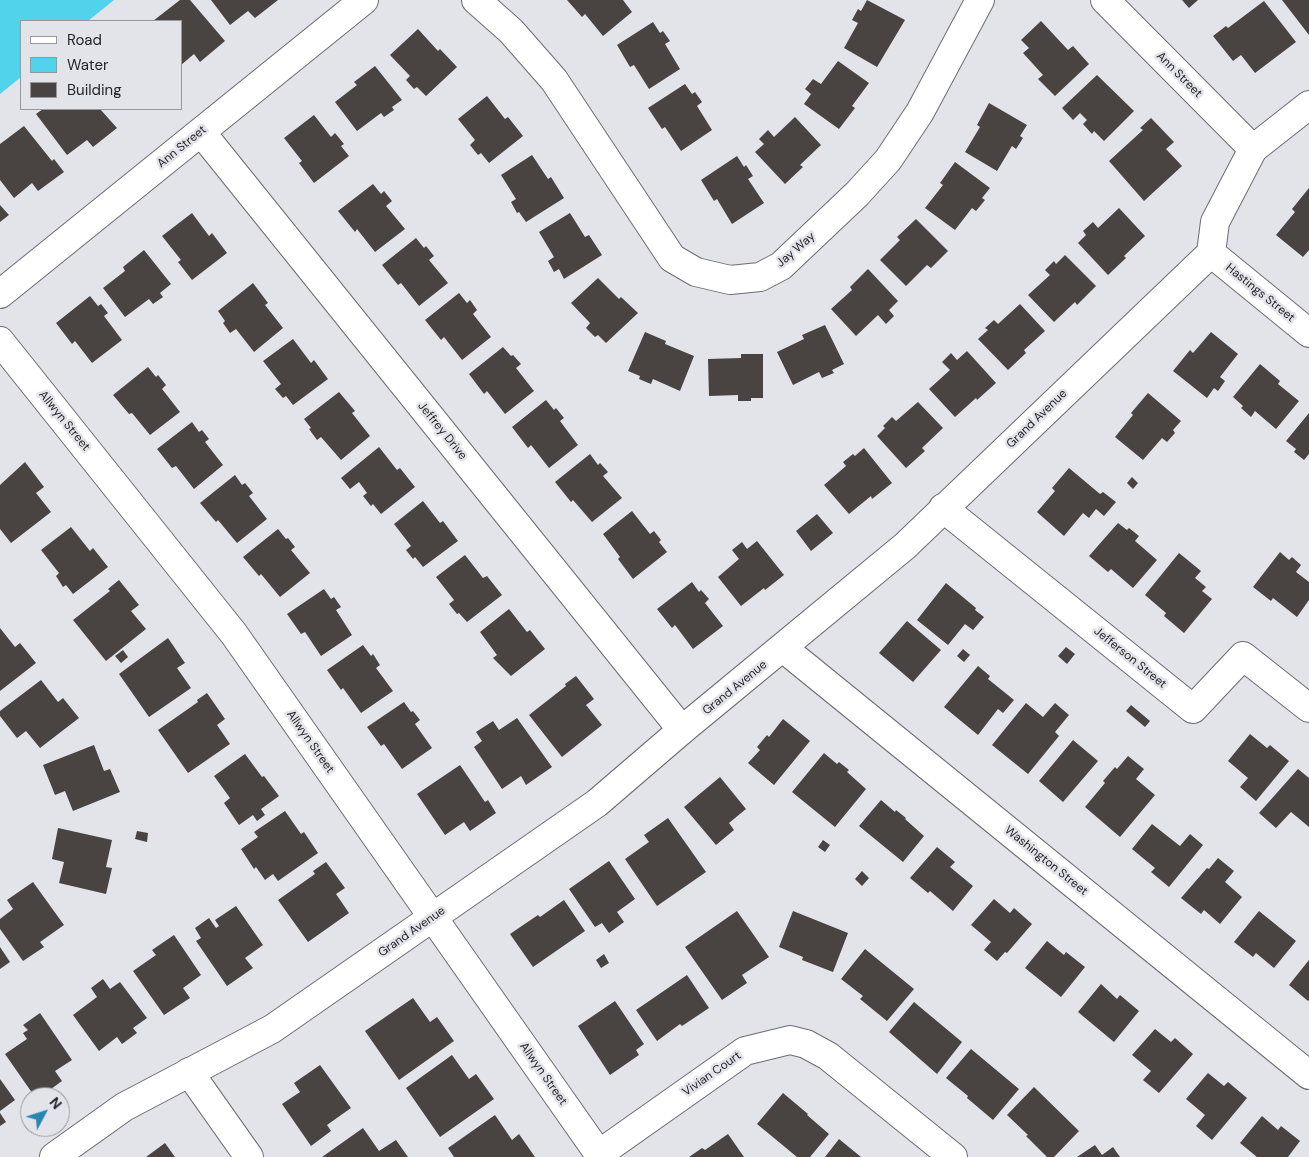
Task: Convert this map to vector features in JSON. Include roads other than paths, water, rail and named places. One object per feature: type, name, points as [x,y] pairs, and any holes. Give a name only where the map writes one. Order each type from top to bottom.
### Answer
[{"type":"street","name":"Ann Street","points":[[0,294],[364,0]]},
{"type":"street","name":"Jay Way","points":[[476,0],[511,31],[554,80],[672,258],[696,272],[730,280],[760,276],[781,266],[863,188],[888,160],[920,112],[980,0]]},
{"type":"street","name":"Ann Street","points":[[1105,0],[1253,150]]},
{"type":"street","points":[[1211,252],[1215,222],[1253,150],[1309,105]]},
{"type":"street","name":"Jeffrey Drive","points":[[201,132],[682,730]]},
{"type":"street","name":"Grand Avenue","points":[[54,1157],[124,1107],[272,1029],[598,803],[682,730],[906,546],[943,508],[1211,252]]},
{"type":"street","name":"Hastings Street","points":[[1211,252],[1309,332]]},
{"type":"street","name":"Allwyn Street","points":[[0,341],[234,634],[600,1155]]},
{"type":"street","name":"Jefferson Street","points":[[943,508],[1193,709],[1243,656],[1309,708]]},
{"type":"street","name":"Washington Street","points":[[783,648],[1309,1075]]},
{"type":"street","name":"Vivian Court","points":[[600,1155],[745,1051],[790,1040],[806,1044],[828,1056],[953,1157]]},
{"type":"street","points":[[189,1072],[249,1157]]},
{"type":"water","points":[[0,0],[114,0],[89,20],[20,20],[20,78],[0,94]]}]
